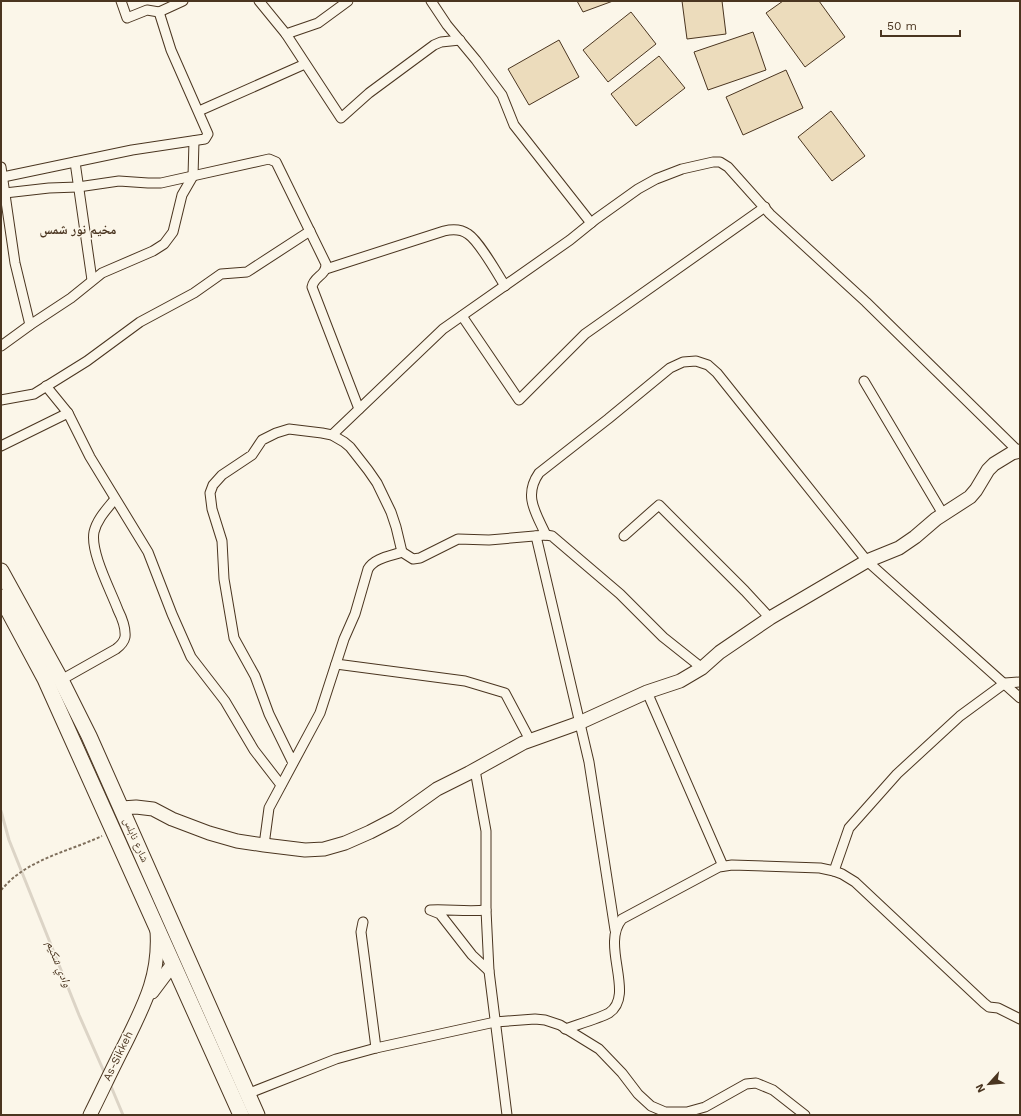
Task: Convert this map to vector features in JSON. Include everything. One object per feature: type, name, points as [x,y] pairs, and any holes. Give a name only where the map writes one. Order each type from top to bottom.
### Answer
[{"type":"main road","name":"شارع نابلس","points":[[1,571],[61,680],[89,736],[257,1115]]},
{"type":"main road","name":"شارع نابلس","points":[[1,597],[45,679],[241,1115]]},
{"type":"street","points":[[120,1],[127,18],[147,10],[159,12],[183,1]]},
{"type":"street","points":[[259,1],[286,34],[341,118],[369,93],[434,45],[441,42],[460,40]]},
{"type":"street","points":[[286,34],[318,23],[348,1]]},
{"type":"street","points":[[431,1],[502,94],[514,125],[591,223]]},
{"type":"street","points":[[3,177],[132,150],[205,139],[208,134],[171,50],[159,12]]},
{"type":"street","points":[[199,111],[305,64]]},
{"type":"street","points":[[2,343],[71,298],[102,272],[153,251],[164,244],[173,232],[176,225],[182,195],[193,176],[194,141]]},
{"type":"street","points":[[5,193],[49,188],[78,187],[119,181],[161,183],[269,159],[276,162],[326,264],[326,269]]},
{"type":"street","points":[[75,162],[92,280]]},
{"type":"street","points":[[122,808],[136,806],[154,809],[209,833],[237,841],[305,850],[324,849],[345,843],[395,820],[437,789],[523,743],[579,723],[646,692],[680,680],[702,668],[720,652],[770,618],[867,561],[899,548],[915,537],[936,519],[970,497],[988,470],[994,464],[1019,451],[860,297],[764,207],[728,167],[720,162],[713,162],[682,169],[656,179],[638,189],[570,240],[443,329],[332,435]]},
{"type":"street","points":[[1,167],[14,263],[30,325]]},
{"type":"street","points":[[462,316],[519,400],[585,334],[764,207]]},
{"type":"street","points":[[359,409],[312,287],[313,281],[326,269],[444,231],[454,230],[468,234],[476,241],[505,286]]},
{"type":"street","points":[[1,400],[34,394],[86,361],[140,322],[194,293],[221,274],[247,272],[310,231]]},
{"type":"street","points":[[546,535],[534,509],[531,497],[532,484],[539,473],[670,368],[683,362],[696,361],[708,365],[717,374],[867,561],[1020,698]]},
{"type":"street","points":[[864,381],[943,514]]},
{"type":"street","points":[[46,386],[68,413],[90,457],[148,552],[172,614],[191,657],[225,702],[254,750],[281,785]]},
{"type":"street","points":[[1,446],[68,413]]},
{"type":"street","points":[[293,763],[269,714],[255,676],[234,638],[224,579],[222,542],[212,509],[210,494],[213,485],[222,475],[248,458],[256,450],[262,440],[276,433],[289,429],[322,432],[332,435],[350,447],[377,483],[391,512],[402,552],[413,559],[420,558],[458,539],[489,540],[546,535],[556,538],[620,594],[663,637],[702,668]]},
{"type":"street","points":[[61,680],[116,649],[120,646],[125,636],[124,624],[94,546],[96,525],[115,499]]},
{"type":"street","points":[[624,536],[659,505],[746,591],[770,618]]},
{"type":"street","points":[[536,536],[589,762],[615,930],[614,942],[619,989],[618,1000],[608,1013],[565,1028]]},
{"type":"street","points":[[264,845],[269,808],[320,713],[344,639],[355,614],[368,569],[371,564],[377,561],[402,552]]},
{"type":"street","points":[[336,664],[465,681],[505,693],[530,740]]},
{"type":"street","points":[[834,870],[849,828],[897,774],[960,716],[1005,683],[1020,682]]},
{"type":"street","points":[[646,692],[723,866]]},
{"type":"street","points":[[475,770],[486,831],[486,910],[489,971],[507,1115]]},
{"type":"street","points":[[615,930],[622,919],[628,915],[714,869],[723,866],[820,868],[834,870],[856,882],[986,1005],[992,1008],[998,1008],[1020,1019]]},
{"type":"street","points":[[486,910],[474,912],[447,909],[430,910],[440,914],[472,955],[489,971]]},
{"type":"street","points":[[363,922],[361,932],[376,1048]]},
{"type":"street","points":[[147,998],[158,948],[157,927]]},
{"type":"street","points":[[147,998],[173,964]]},
{"type":"street","name":"As-Sikkeh","points":[[90,1115],[147,998]]},
{"type":"street","points":[[248,1094],[336,1059],[376,1048],[495,1022],[535,1019],[552,1022],[565,1028],[598,1049],[622,1073],[638,1094],[651,1106],[664,1113],[687,1112],[705,1107],[746,1084],[756,1083],[773,1090],[805,1115]]},
{"type":"path","points":[[1,890],[17,874],[44,859],[86,844],[113,830]]},
{"type":"building","points":[[577,1],[613,1],[583,12]]},
{"type":"building","points":[[682,1],[722,1],[726,34],[687,39]]},
{"type":"building","points":[[783,1],[819,1],[845,37],[805,67],[766,13]]},
{"type":"building","points":[[631,12],[656,44],[608,82],[583,50]]},
{"type":"building","points":[[753,32],[766,70],[708,90],[694,52]]},
{"type":"building","points":[[559,40],[579,77],[529,105],[508,69]]},
{"type":"building","points":[[659,56],[685,88],[636,126],[611,94]]},
{"type":"building","points":[[786,70],[803,108],[743,135],[726,97]]},
{"type":"building","points":[[831,111],[865,156],[832,181],[798,137]]},
{"type":"waterway","name":"وادي شكيم","points":[[1,811],[9,840],[79,1015],[105,1074]]},
{"type":"waterway","name":"وادي شكيم","points":[[110,1084],[123,1115]]},
{"type":"district","name":"ِمخيم نور شمس","points":[[78,229]]}]
